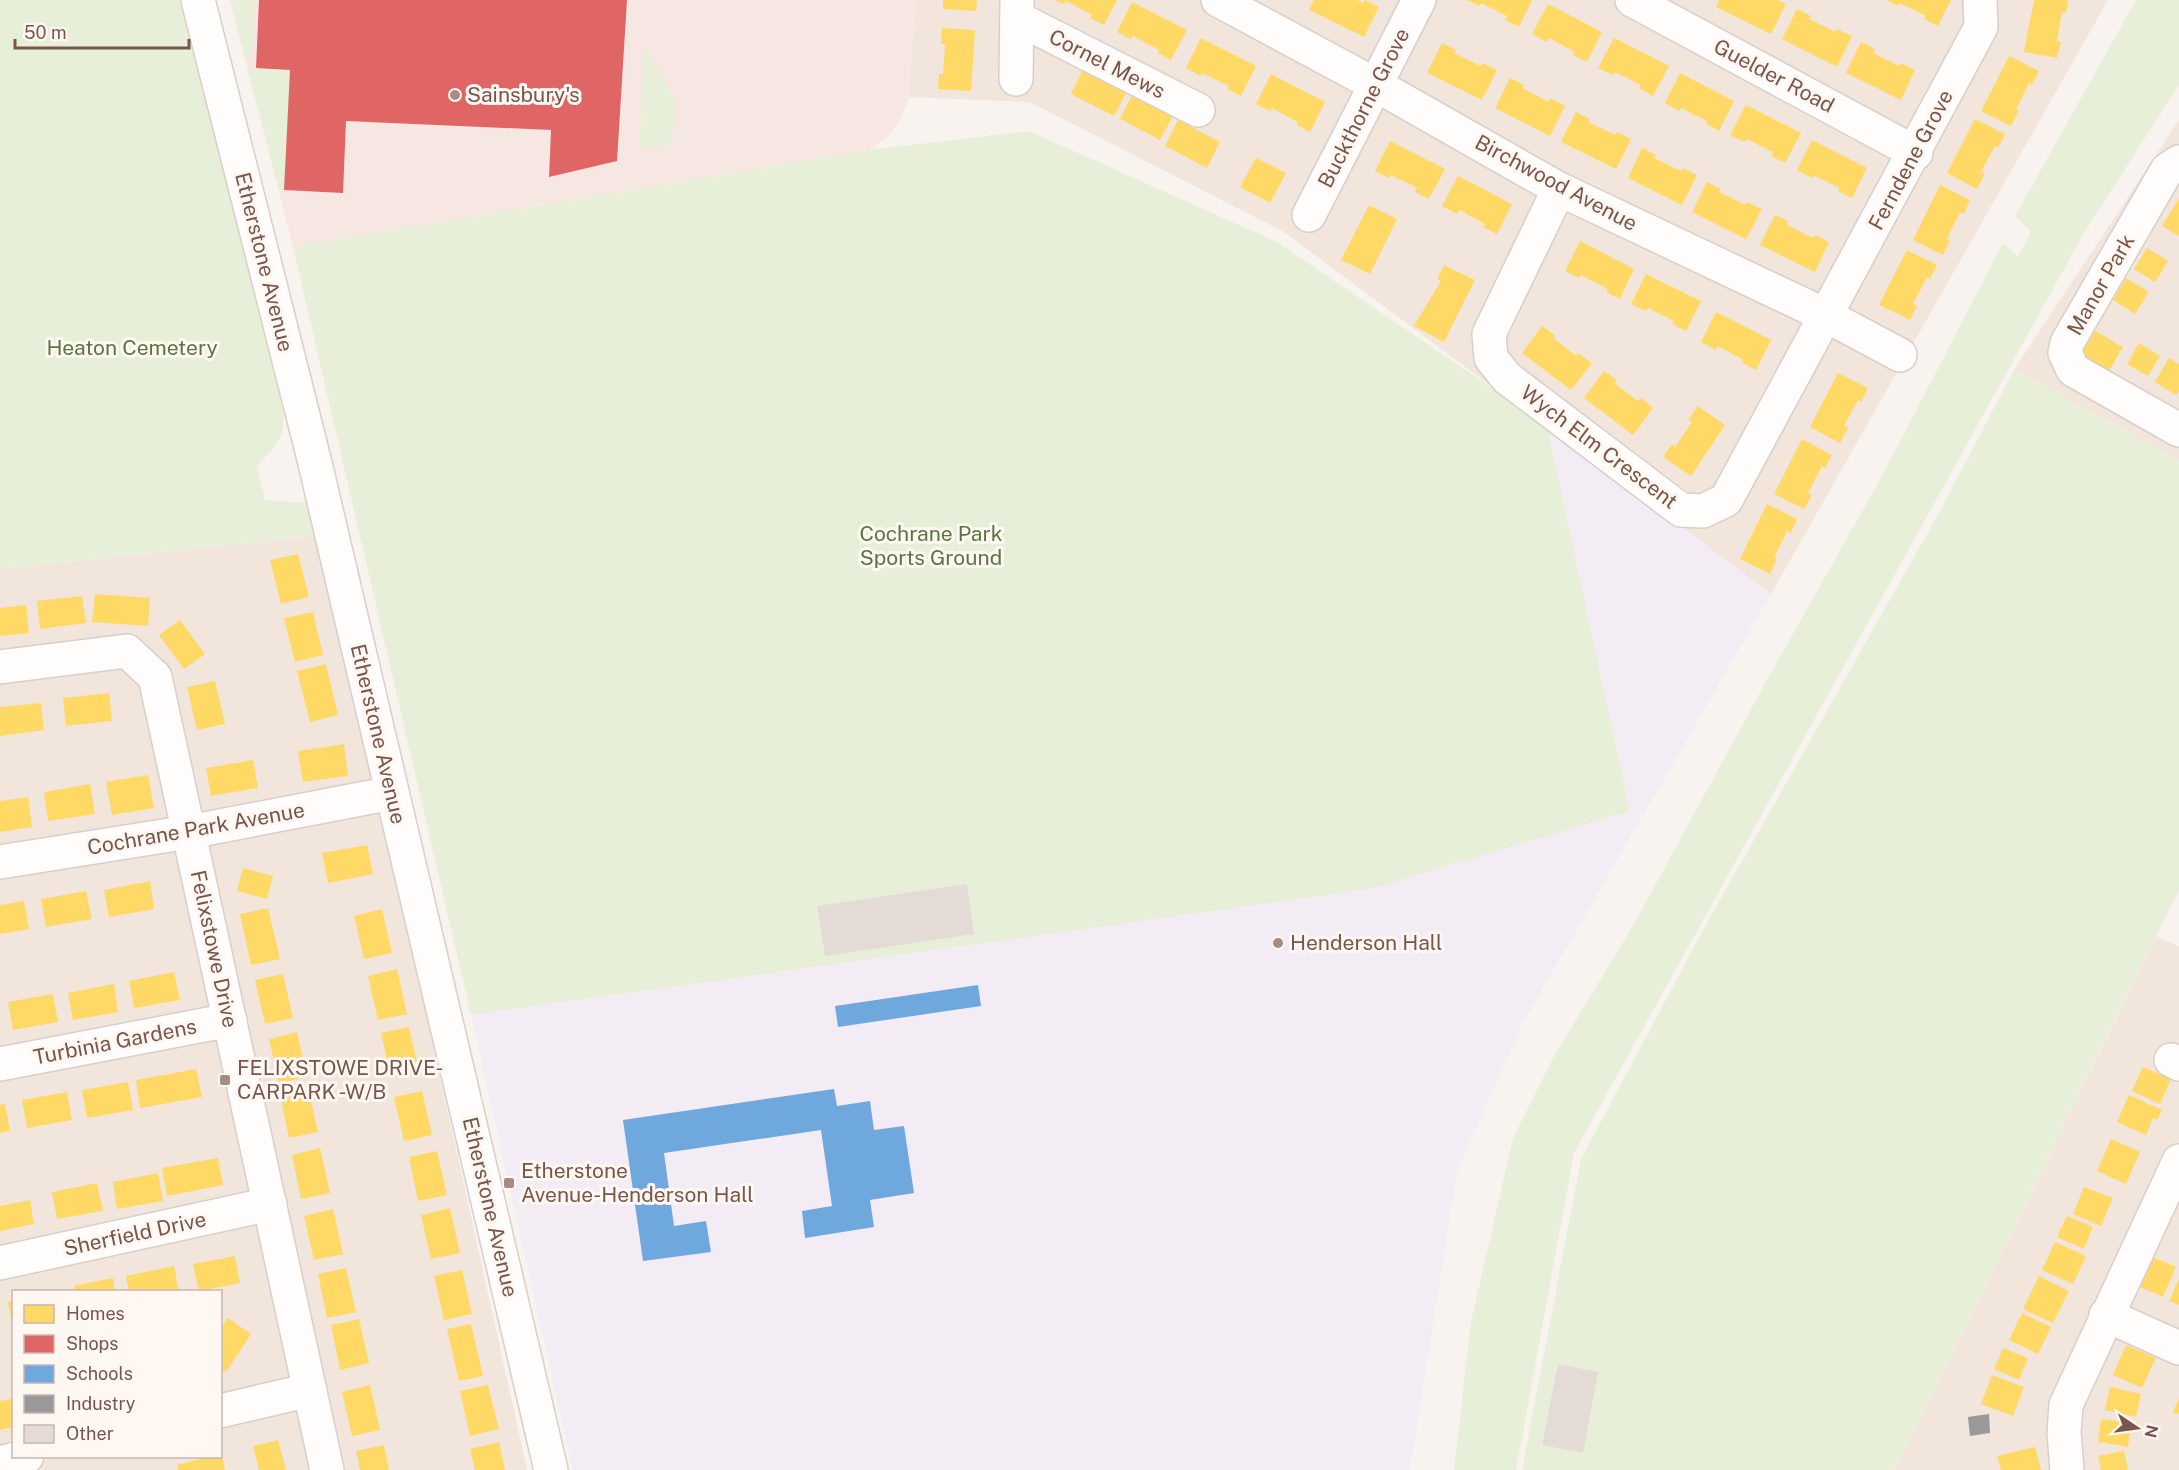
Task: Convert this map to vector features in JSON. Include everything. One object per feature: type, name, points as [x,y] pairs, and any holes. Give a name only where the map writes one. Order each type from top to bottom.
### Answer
[{"type":"street","name":"Etherstone Avenue","points":[[198,0],[315,463],[551,1470]]},
{"type":"street","name":"Birchwood Avenue","points":[[1218,0],[1376,85],[1559,189],[1827,316],[1900,355]]},
{"type":"street","name":"Buckthorne Grove","points":[[1309,215],[1419,0]]},
{"type":"street","name":"Guelder Road","points":[[1632,0],[1916,153]]},
{"type":"street","name":"Ferndene Grove","points":[[1827,316],[1982,27],[1980,0]]},
{"type":"street","points":[[1016,78],[1017,9]]},
{"type":"street","name":"Cornel Mews","points":[[1017,9],[1198,110]]},
{"type":"street","name":"Manor Park","points":[[2179,162],[2167,170],[2067,343],[2065,352],[2073,370],[2179,430]]},
{"type":"street","name":"Wych Elm Crescent","points":[[1559,189],[1489,334],[1491,358],[1507,378],[1681,510],[1703,511],[1726,500],[1827,316]]},
{"type":"street","name":"Felixstowe Drive","points":[[0,668],[127,651],[155,677],[327,1470]]},
{"type":"street","name":"Cochrane Park Avenue","points":[[0,862],[189,832],[392,792]]},
{"type":"street","name":"Turbinia Gardens","points":[[0,1064],[230,1020]]},
{"type":"street","points":[[2067,1470],[2064,1433],[2066,1405],[2179,1161]]},
{"type":"street","name":"Sherfield Drive","points":[[0,1263],[270,1204]]},
{"type":"street","points":[[2106,1315],[2179,1348]]},
{"type":"street","points":[[222,1411],[310,1390]]},
{"type":"street","points":[[0,1463],[19,1458]]},
{"type":"shaded area","points":[[230,0],[915,0],[909,97],[899,122],[886,138],[869,150],[293,247]]},
{"type":"shaded area","points":[[915,0],[2108,0],[1771,594],[1284,232],[1030,102],[909,97]]},
{"type":"shaded area","points":[[2179,120],[2179,460],[2014,370]]},
{"type":"shaded area","name":"Henderson Hall","points":[[1547,425],[1771,594],[1523,1023],[1457,1171],[1410,1470],[573,1470],[471,1015],[1371,889],[1630,810]]},
{"type":"shaded area","points":[[315,536],[389,846],[527,1470],[0,1470],[0,569]]},
{"type":"shaded area","points":[[2157,936],[2179,947],[2179,1470],[1895,1470]]},
{"type":"green space","name":"Heaton Cemetery","points":[[0,0],[181,0],[283,409],[281,435],[274,447],[257,466],[265,500],[307,503],[315,536],[0,569]]},
{"type":"green space","points":[[232,0],[255,0],[251,58],[245,58]]},
{"type":"green space","points":[[2136,0],[2179,0],[2179,85],[2084,233],[1574,1153],[1516,1470],[1454,1470],[1471,1322],[1513,1138],[1553,1058],[1634,924],[1762,689],[1882,476],[2003,243],[2018,256],[2031,232],[2015,216]]},
{"type":"green space","points":[[645,44],[675,99],[677,119],[668,145],[639,149]]},
{"type":"green space","points":[[247,67],[290,70],[284,190],[279,190]]},
{"type":"green space","name":"Cochrane Park Sports Ground","points":[[1029,131],[1275,241],[1547,425],[1630,811],[1371,889],[471,1015],[293,247],[869,150]]},
{"type":"green space","points":[[2014,370],[2179,460],[2179,890],[1895,1470],[1522,1470],[1581,1159],[1707,923],[1939,513]]},
{"type":"building: Homes","points":[[943,0],[977,0],[976,11],[943,9]]},
{"type":"building: Homes","points":[[1055,0],[1117,0],[1104,25],[1090,18],[1092,15],[1066,1],[1064,4]]},
{"type":"building: Homes","points":[[1314,0],[1357,0],[1363,3],[1365,0],[1379,7],[1364,37],[1309,10]]},
{"type":"building: Homes","points":[[1467,0],[1532,0],[1519,27],[1505,20],[1507,16],[1481,3],[1479,6]]},
{"type":"building: Homes","points":[[1719,0],[1777,0],[1786,4],[1771,34],[1716,7]]},
{"type":"building: Homes","points":[[1886,0],[1951,0],[1938,26],[1924,19],[1926,16],[1899,3],[1898,6]]},
{"type":"building: Homes","points":[[2034,0],[2068,0],[2066,13],[2062,12],[2057,41],[2061,42],[2057,58],[2024,52]]},
{"type":"building: Homes","points":[[1132,2],[1187,30],[1171,60],[1158,53],[1159,50],[1133,36],[1131,39],[1117,32]]},
{"type":"building: Homes","points":[[1548,4],[1602,32],[1587,62],[1573,55],[1575,52],[1549,38],[1547,42],[1532,34]]},
{"type":"building: Homes","points":[[1797,9],[1811,16],[1809,19],[1836,32],[1837,29],[1852,36],[1837,67],[1782,39]]},
{"type":"building: Homes","points":[[942,28],[975,30],[971,91],[938,89],[939,74],[943,74],[945,44],[941,44]]},
{"type":"building: Homes","points":[[1201,38],[1256,66],[1241,96],[1227,89],[1229,86],[1202,73],[1200,76],[1186,68]]},
{"type":"building: Homes","points":[[1614,38],[1669,66],[1653,96],[1639,88],[1641,85],[1615,72],[1613,75],[1598,68]]},
{"type":"building: Homes","points":[[1861,42],[1875,49],[1873,53],[1899,66],[1901,63],[1915,70],[1901,100],[1846,73]]},
{"type":"building: Homes","points":[[1442,43],[1456,50],[1454,53],[1481,66],[1483,63],[1497,70],[1482,100],[1427,73]]},
{"type":"building: Homes","points":[[2009,56],[2039,71],[2032,85],[2029,83],[2011,126],[1981,111]]},
{"type":"building: Homes","points":[[1083,69],[1127,91],[1114,116],[1071,94]]},
{"type":"building: Homes","points":[[1680,73],[1734,101],[1719,131],[1706,124],[1707,121],[1681,108],[1679,111],[1665,103]]},
{"type":"building: Homes","points":[[1271,74],[1325,102],[1310,132],[1297,125],[1298,122],[1272,108],[1270,111],[1256,104]]},
{"type":"building: Homes","points":[[1510,78],[1524,85],[1522,88],[1549,102],[1550,98],[1565,106],[1550,136],[1495,108]]},
{"type":"building: Homes","points":[[1132,95],[1173,116],[1160,140],[1120,119]]},
{"type":"building: Homes","points":[[1746,105],[1801,133],[1785,163],[1771,156],[1773,152],[1747,139],[1745,142],[1730,135]]},
{"type":"building: Homes","points":[[1576,112],[1590,119],[1588,122],[1615,135],[1617,132],[1631,139],[1616,169],[1561,142]]},
{"type":"building: Homes","points":[[1975,119],[2005,134],[1998,148],[1995,146],[1981,172],[1985,174],[1977,189],[1947,173]]},
{"type":"building: Homes","points":[[1178,120],[1220,142],[1207,168],[1165,146]]},
{"type":"building: Homes","points":[[1812,140],[1867,168],[1852,198],[1838,191],[1840,188],[1797,170]]},
{"type":"building: Homes","points":[[1390,141],[1445,169],[1429,199],[1415,192],[1417,188],[1391,175],[1389,178],[1375,171]]},
{"type":"building: Homes","points":[[1642,148],[1656,155],[1654,158],[1681,171],[1683,168],[1697,175],[1682,205],[1628,178]]},
{"type":"building: Homes","points":[[1256,158],[1286,173],[1270,203],[1240,187]]},
{"type":"building: Homes","points":[[1458,176],[1512,204],[1497,234],[1483,227],[1485,224],[1459,210],[1457,214],[1442,206]]},
{"type":"building: Homes","points":[[1707,182],[1721,189],[1719,192],[1746,205],[1747,202],[1762,209],[1746,239],[1692,212]]},
{"type":"building: Homes","points":[[1940,185],[1970,200],[1964,214],[1960,212],[1947,239],[1950,240],[1943,255],[1913,240]]},
{"type":"building: Homes","points":[[2179,198],[2179,236],[2162,226]]},
{"type":"building: Homes","points":[[1369,205],[1397,219],[1370,274],[1341,260]]},
{"type":"building: Homes","points":[[1775,215],[1788,221],[1787,225],[1813,238],[1815,235],[1829,242],[1815,272],[1760,245]]},
{"type":"building: Homes","points":[[1580,241],[1634,269],[1620,299],[1606,292],[1608,289],[1581,275],[1579,278],[1565,271]]},
{"type":"building: Homes","points":[[2147,248],[2168,261],[2155,282],[2134,269]]},
{"type":"building: Homes","points":[[1907,250],[1937,265],[1930,279],[1927,277],[1913,304],[1917,306],[1910,320],[1879,305]]},
{"type":"building: Homes","points":[[1444,265],[1475,280],[1444,342],[1414,326],[1441,281],[1437,279]]},
{"type":"building: Homes","points":[[1646,274],[1701,301],[1686,331],[1672,324],[1674,321],[1648,308],[1646,311],[1631,304]]},
{"type":"building: Homes","points":[[2126,278],[2149,292],[2135,314],[2113,300]]},
{"type":"building: Homes","points":[[1716,312],[1771,340],[1756,370],[1742,363],[1744,360],[1717,346],[1716,350],[1701,342]]},
{"type":"building: Homes","points":[[1542,326],[1555,335],[1553,338],[1576,356],[1578,353],[1592,363],[1571,390],[1522,353]]},
{"type":"building: Homes","points":[[2092,329],[2123,347],[2109,371],[2078,352]]},
{"type":"building: Homes","points":[[2139,343],[2160,356],[2148,376],[2127,364]]},
{"type":"building: Homes","points":[[2169,358],[2179,364],[2179,391],[2176,395],[2155,382]]},
{"type":"building: Homes","points":[[1604,371],[1617,380],[1614,383],[1638,401],[1641,398],[1653,408],[1633,435],[1584,398]]},
{"type":"building: Homes","points":[[1838,373],[1868,388],[1861,402],[1858,400],[1844,426],[1848,428],[1840,443],[1810,427]]},
{"type":"building: Homes","points":[[1698,406],[1725,425],[1691,476],[1663,457],[1672,444],[1675,447],[1692,422],[1688,420]]},
{"type":"building: Homes","points":[[1802,439],[1832,455],[1825,468],[1822,466],[1808,493],[1812,495],[1804,509],[1774,494]]},
{"type":"building: Homes","points":[[1767,504],[1797,519],[1791,533],[1787,531],[1774,558],[1777,559],[1770,574],[1740,559]]},
{"type":"building: Homes","points":[[298,554],[309,597],[281,604],[270,560]]},
{"type":"building: Homes","points":[[95,594],[150,598],[148,626],[92,622]]},
{"type":"building: Homes","points":[[82,596],[86,623],[40,629],[37,601]]},
{"type":"building: Homes","points":[[26,605],[29,633],[0,636],[0,608]]},
{"type":"building: Homes","points":[[313,612],[323,655],[295,662],[284,618]]},
{"type":"building: Homes","points":[[180,620],[205,654],[184,669],[159,635]]},
{"type":"building: Homes","points":[[326,664],[338,715],[310,722],[297,671]]},
{"type":"building: Homes","points":[[215,681],[225,724],[197,730],[187,687]]},
{"type":"building: Homes","points":[[109,693],[112,721],[66,726],[63,698]]},
{"type":"building: Homes","points":[[41,703],[44,730],[0,736],[0,707]]},
{"type":"building: Homes","points":[[344,744],[348,776],[303,782],[298,751]]},
{"type":"building: Homes","points":[[253,760],[258,788],[211,796],[206,768]]},
{"type":"building: Homes","points":[[148,775],[154,808],[112,815],[106,782]]},
{"type":"building: Homes","points":[[90,784],[95,814],[48,821],[44,792]]},
{"type":"building: Homes","points":[[28,797],[32,827],[0,832],[0,801]]},
{"type":"building: Homes","points":[[367,845],[373,874],[328,883],[322,853]]},
{"type":"building: Homes","points":[[243,868],[273,876],[267,899],[237,891]]},
{"type":"building: Homes","points":[[150,881],[154,909],[109,917],[104,890]]},
{"type":"building: Homes","points":[[86,891],[92,919],[46,927],[41,899]]},
{"type":"building: Homes","points":[[24,901],[29,929],[0,934],[0,905]]},
{"type":"building: Homes","points":[[268,908],[280,959],[251,965],[240,914]]},
{"type":"building: Homes","points":[[382,909],[392,953],[364,959],[354,916]]},
{"type":"building: Homes","points":[[397,969],[407,1014],[378,1020],[368,976]]},
{"type":"building: Homes","points":[[174,972],[180,1000],[134,1008],[129,981]]},
{"type":"building: Homes","points":[[283,974],[293,1018],[265,1024],[255,980]]},
{"type":"building: Homes","points":[[114,984],[118,1012],[73,1020],[68,993]]},
{"type":"building: Homes","points":[[53,994],[58,1022],[13,1030],[8,1002]]},
{"type":"building: Homes","points":[[409,1027],[419,1071],[391,1078],[381,1033]]},
{"type":"building: Homes","points":[[297,1032],[307,1077],[279,1083],[269,1039]]},
{"type":"building: Homes","points":[[2143,1067],[2171,1079],[2160,1104],[2132,1091]]},
{"type":"building: Homes","points":[[196,1069],[202,1097],[140,1108],[136,1080]]},
{"type":"building: Homes","points":[[128,1082],[133,1110],[87,1118],[82,1090]]},
{"type":"building: Homes","points":[[308,1088],[318,1132],[289,1138],[280,1094]]},
{"type":"building: Homes","points":[[422,1091],[432,1135],[404,1141],[394,1097]]},
{"type":"building: Homes","points":[[67,1092],[72,1120],[27,1128],[22,1100]]},
{"type":"building: Homes","points":[[2129,1095],[2162,1110],[2157,1120],[2153,1118],[2146,1135],[2117,1122]]},
{"type":"building: Homes","points":[[5,1104],[10,1131],[0,1133],[0,1105]]},
{"type":"building: Homes","points":[[2111,1139],[2140,1152],[2126,1184],[2097,1171]]},
{"type":"building: Homes","points":[[320,1148],[330,1193],[301,1199],[292,1155]]},
{"type":"building: Homes","points":[[437,1151],[447,1195],[418,1201],[409,1157]]},
{"type":"building: Homes","points":[[218,1158],[223,1185],[167,1196],[162,1168]]},
{"type":"building: Homes","points":[[158,1173],[163,1201],[117,1209],[113,1182]]},
{"type":"building: Homes","points":[[97,1183],[103,1211],[57,1219],[52,1192]]},
{"type":"building: Homes","points":[[2084,1187],[2113,1198],[2101,1226],[2073,1214]]},
{"type":"building: Homes","points":[[30,1200],[34,1224],[0,1231],[0,1206]]},
{"type":"building: Homes","points":[[450,1208],[460,1253],[431,1259],[421,1215]]},
{"type":"building: Homes","points":[[333,1209],[343,1254],[314,1260],[304,1216]]},
{"type":"building: Homes","points":[[2067,1216],[2093,1227],[2084,1249],[2057,1237]]},
{"type":"building: Homes","points":[[2055,1242],[2086,1256],[2073,1284],[2042,1270]]},
{"type":"building: Homes","points":[[2148,1255],[2176,1267],[2163,1297],[2135,1285]]},
{"type":"building: Homes","points":[[235,1256],[240,1283],[199,1290],[193,1264]]},
{"type":"building: Homes","points":[[174,1266],[179,1290],[129,1290],[126,1276]]},
{"type":"building: Homes","points":[[346,1268],[356,1312],[327,1318],[318,1274]]},
{"type":"building: Homes","points":[[462,1270],[472,1314],[444,1320],[434,1276]]},
{"type":"building: Homes","points":[[2039,1276],[2069,1291],[2053,1323],[2023,1309]]},
{"type":"building: Homes","points":[[113,1278],[115,1290],[75,1290],[74,1286]]},
{"type":"building: Homes","points":[[2179,1279],[2179,1305],[2169,1301]]},
{"type":"building: Homes","points":[[12,1301],[12,1323],[8,1302]]},
{"type":"building: Homes","points":[[2022,1313],[2051,1327],[2038,1354],[2009,1340]]},
{"type":"building: Homes","points":[[228,1318],[251,1334],[226,1372],[222,1370],[222,1326]]},
{"type":"building: Homes","points":[[359,1319],[369,1363],[340,1370],[331,1325]]},
{"type":"building: Homes","points":[[471,1324],[483,1376],[459,1381],[447,1329]]},
{"type":"building: Homes","points":[[2126,1345],[2156,1358],[2142,1388],[2113,1375]]},
{"type":"building: Homes","points":[[2003,1348],[2028,1358],[2019,1380],[1994,1369]]},
{"type":"building: Homes","points":[[1992,1375],[2024,1387],[2013,1416],[1981,1404]]},
{"type":"building: Homes","points":[[370,1385],[380,1430],[352,1436],[342,1392]]},
{"type":"building: Homes","points":[[488,1385],[499,1429],[470,1436],[460,1391]]},
{"type":"building: Homes","points":[[2110,1387],[2141,1394],[2136,1417],[2105,1410]]},
{"type":"building: Homes","points":[[2179,1398],[2179,1414],[2173,1412]]},
{"type":"building: Homes","points":[[11,1399],[12,1427],[0,1430],[0,1401]]},
{"type":"building: Homes","points":[[2101,1419],[2131,1423],[2128,1447],[2098,1442]]},
{"type":"building: Homes","points":[[278,1440],[286,1470],[259,1470],[253,1446]]},
{"type":"building: Homes","points":[[499,1442],[505,1470],[475,1470],[470,1449]]},
{"type":"building: Homes","points":[[384,1445],[389,1470],[360,1470],[356,1451]]},
{"type":"building: Homes","points":[[2035,1447],[2041,1470],[2001,1470],[1997,1456]]},
{"type":"building: Homes","points":[[2124,1451],[2128,1470],[2101,1470],[2098,1456]]},
{"type":"building: Homes","points":[[222,1456],[225,1470],[178,1470],[177,1465],[204,1458],[222,1458]]},
{"type":"building: Shops","name":"Sainsbury's","points":[[259,0],[627,0],[617,161],[549,177],[551,130],[346,121],[343,193],[284,190],[290,70],[256,68]]},
{"type":"building: Schools","points":[[978,985],[981,1006],[838,1027],[835,1006]]},
{"type":"building: Schools","points":[[834,1089],[837,1106],[870,1101],[874,1130],[904,1126],[914,1193],[870,1200],[874,1227],[805,1238],[802,1211],[832,1206],[821,1130],[664,1153],[674,1226],[706,1221],[711,1252],[643,1261],[623,1120]]},
{"type":"building: Industry","points":[[1989,1414],[1990,1433],[1970,1436],[1968,1417]]},
{"type":"building: Other","points":[[967,884],[974,934],[825,956],[817,906]]},
{"type":"building: Other","points":[[1558,1364],[1598,1372],[1583,1453],[1542,1445]]},
{"type":"place","name":"Sainsbury's","points":[[455,95]]},
{"type":"place","name":"Henderson Hall","points":[[1278,943]]},
{"type":"place","name":"FELIXSTOWE DRIVE- CARPARK -W/B","points":[[225,1080]]},
{"type":"place","name":"Etherstone Avenue-Henderson Hall","points":[[509,1183]]}]
